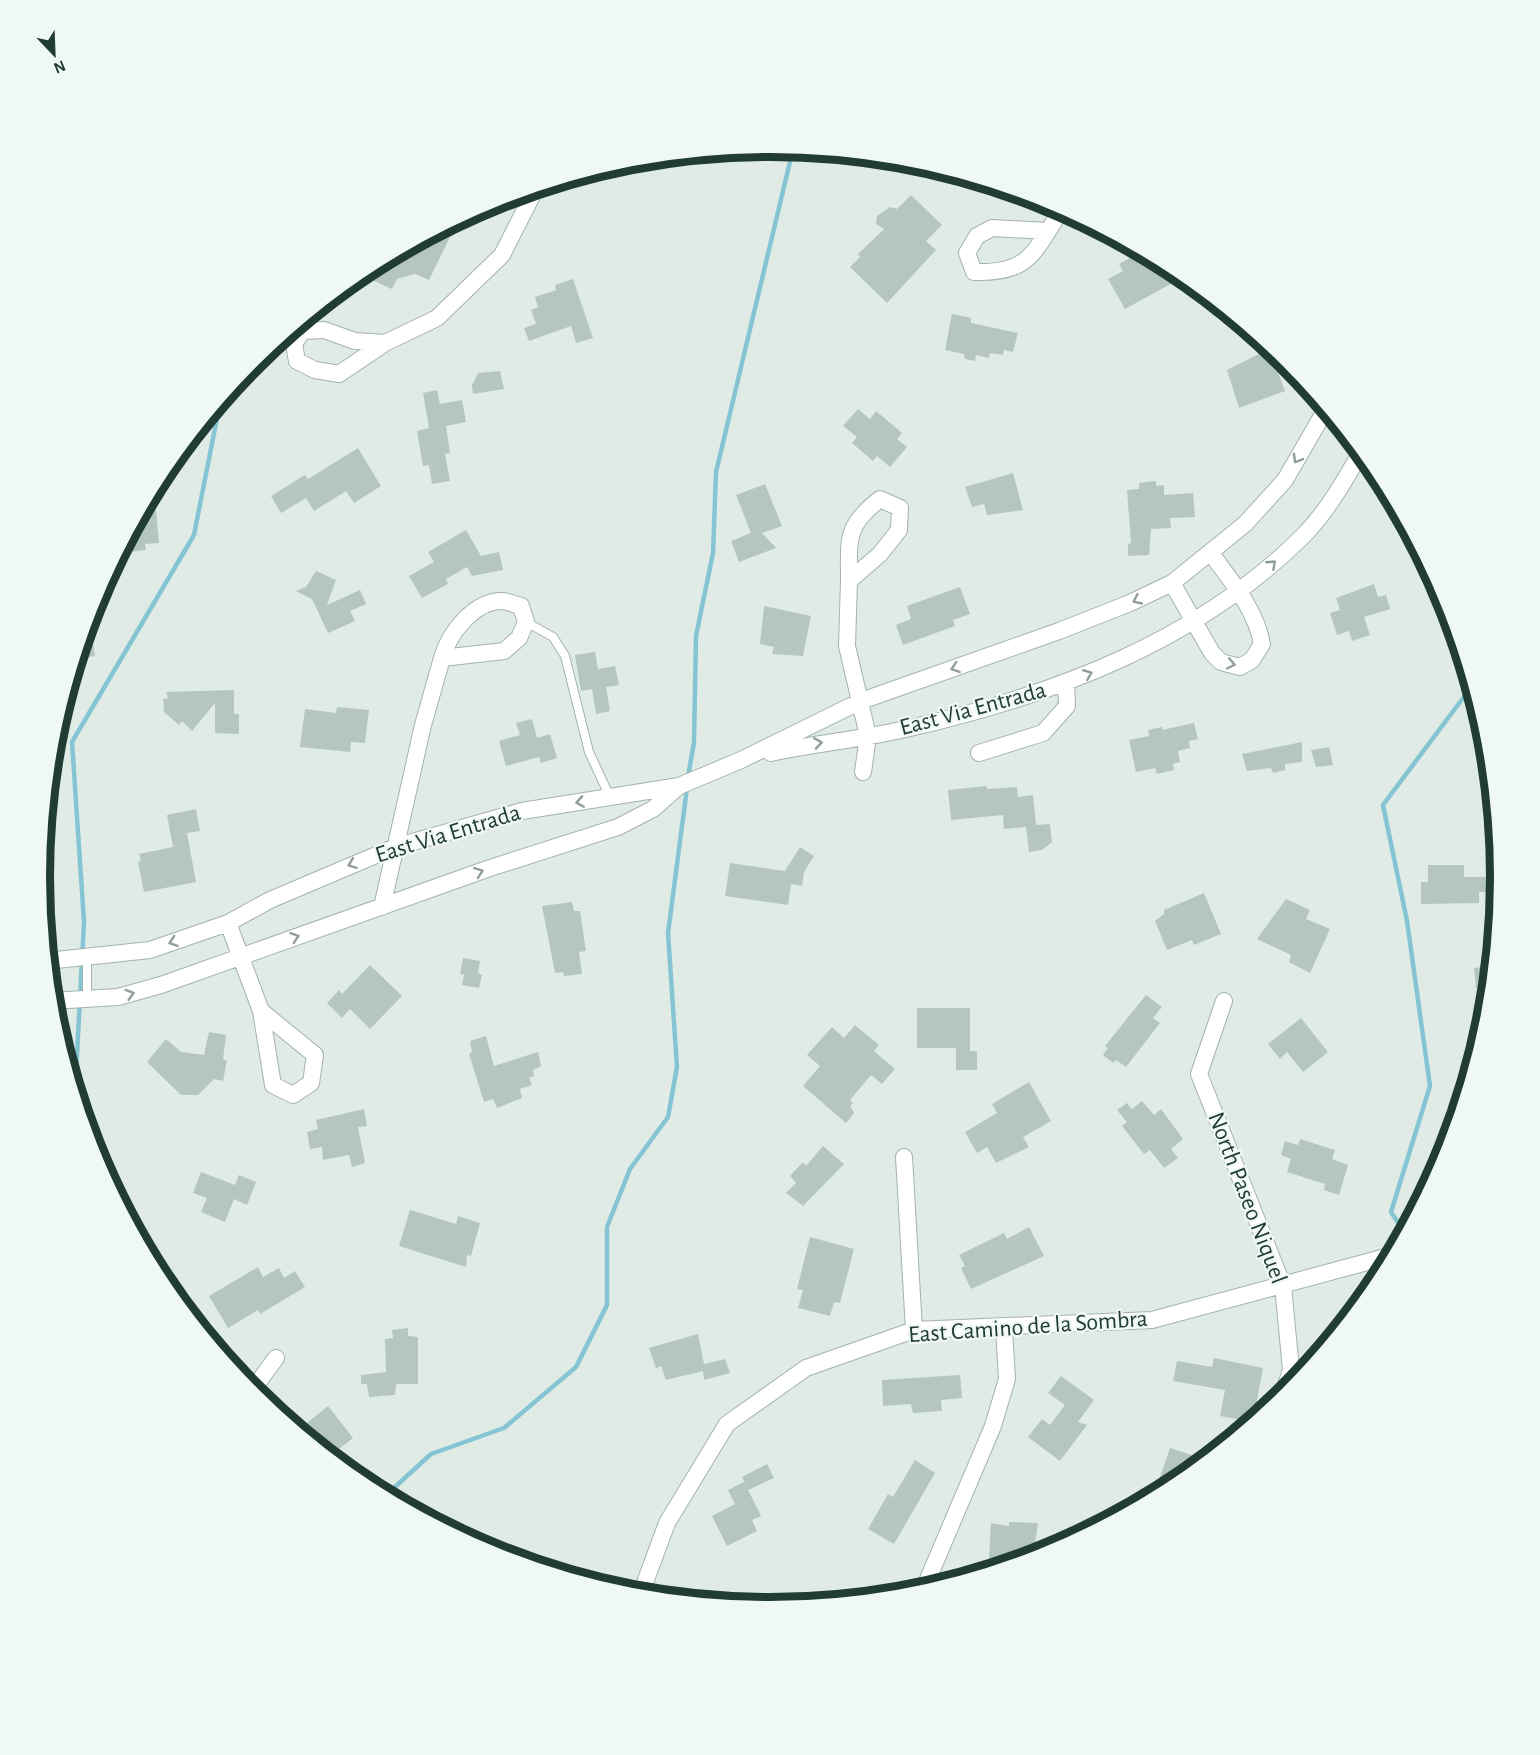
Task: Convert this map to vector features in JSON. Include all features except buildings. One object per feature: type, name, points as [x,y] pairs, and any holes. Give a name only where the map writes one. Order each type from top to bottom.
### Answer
[{"type":"street","points":[[385,343],[355,341],[324,330],[302,331],[294,344],[297,361],[315,370],[339,374],[385,343],[437,318],[502,255],[531,198]]},
{"type":"street","points":[[1048,231],[1057,217]]},
{"type":"street","name":"East Via Entrada","points":[[55,960],[150,950],[228,923],[261,904],[395,847],[522,811],[679,786],[741,760],[861,701],[1059,632],[1172,583],[1245,524],[1285,480],[1323,415]]},
{"type":"street","name":"East Via Entrada","points":[[741,760],[807,745],[910,728],[1066,682],[1111,665],[1194,623],[1260,575],[1306,532],[1343,484],[1357,460]]},
{"type":"street","points":[[849,580],[880,554],[899,530],[900,508],[880,498],[860,514],[849,537],[847,646],[868,736],[863,772]]},
{"type":"street","points":[[1172,583],[1194,623],[1221,662],[1240,667],[1252,660],[1262,644],[1260,630],[1238,591],[1210,552]]},
{"type":"street","points":[[382,907],[423,725],[442,658],[460,625],[478,608],[502,601],[521,606],[526,622],[519,638],[504,651],[442,658]]},
{"type":"street","points":[[979,753],[1043,733],[1067,706],[1066,682]]},
{"type":"street","name":"East Via Entrada","points":[[60,1000],[118,997],[161,985],[618,827],[653,809],[679,786]]},
{"type":"street","points":[[228,923],[261,1011],[273,1085],[293,1095],[310,1083],[315,1055],[261,1011]]},
{"type":"street","name":"North Paseo Niquel","points":[[1224,1002],[1199,1074],[1283,1287],[1291,1370],[1289,1377]]},
{"type":"street","points":[[904,1157],[914,1330]]},
{"type":"street","name":"East Camino de la Sombra","points":[[644,1586],[667,1523],[727,1424],[806,1368],[914,1330],[1152,1320],[1283,1287],[1381,1258]]},
{"type":"street","points":[[928,1580],[993,1426],[1007,1379],[1004,1328]]},
{"type":"street","points":[[257,1383],[276,1358]]},
{"type":"lane","points":[[526,622],[553,637],[565,656],[589,752],[610,797]]},
{"type":"lane","points":[[87,957],[87,999]]},
{"type":"waterway","points":[[688,777],[694,742],[696,636],[713,553],[716,472],[791,158]]},
{"type":"waterway","points":[[76,1071],[84,922],[72,742],[194,535],[218,415]]},
{"type":"waterway","points":[[1400,1226],[1391,1212],[1430,1086],[1407,921],[1383,805],[1467,693]]},
{"type":"waterway","points":[[392,1490],[431,1454],[504,1428],[576,1367],[607,1305],[607,1227],[630,1169],[668,1117],[677,1067],[668,933],[687,788]]}]
